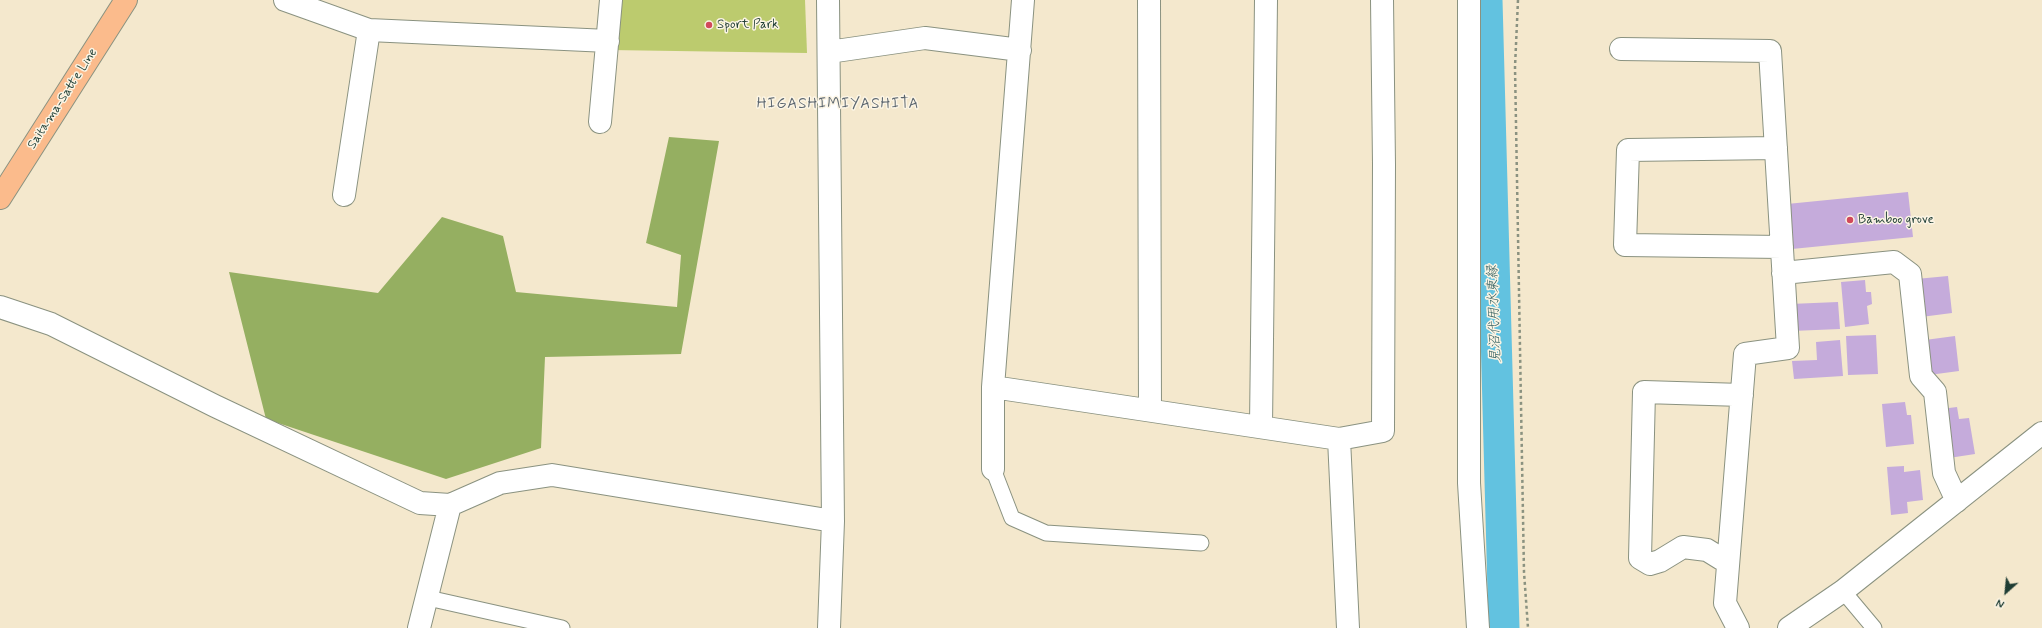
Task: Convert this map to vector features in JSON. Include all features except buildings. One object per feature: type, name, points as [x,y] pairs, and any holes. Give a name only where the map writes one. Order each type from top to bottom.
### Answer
[{"type":"main road","name":"Saitama-Satte Line","points":[[3,187],[126,0]]},
{"type":"street","points":[[285,0],[369,30],[608,40]]},
{"type":"street","points":[[600,122],[611,0]]},
{"type":"street","points":[[828,0],[833,521],[829,628]]},
{"type":"street","points":[[993,469],[993,387],[1024,0]]},
{"type":"street","points":[[1149,0],[1150,410]]},
{"type":"street","points":[[1261,426],[1266,0]]},
{"type":"street","points":[[993,387],[1261,426],[1339,439],[1383,431],[1384,164],[1382,0]]},
{"type":"street","points":[[1469,0],[1469,483],[1478,628]]},
{"type":"street","points":[[344,195],[369,30]]},
{"type":"street","points":[[829,52],[925,38],[1020,50]]},
{"type":"street","points":[[1621,49],[1770,51],[1788,348],[1745,354],[1725,603],[1738,628]]},
{"type":"street","points":[[1776,148],[1628,150],[1625,245],[1782,247]]},
{"type":"street","points":[[1783,273],[1894,262],[1910,274],[1921,376],[1935,392],[1944,473],[1957,501]]},
{"type":"street","points":[[0,307],[51,324],[215,406],[420,503],[450,505],[500,483],[552,475],[833,521]]},
{"type":"street","points":[[1728,563],[1707,550],[1683,547],[1660,561],[1650,564],[1640,558],[1644,392],[1742,395]]},
{"type":"street","points":[[1789,628],[1843,591],[2042,433]]},
{"type":"street","points":[[1339,439],[1348,628]]},
{"type":"street","points":[[419,628],[428,598],[450,505]]},
{"type":"lane","points":[[993,469],[1012,518],[1046,533],[1201,543]]},
{"type":"lane","points":[[1843,591],[1874,628]]},
{"type":"lane","points":[[428,598],[562,628]]},
{"type":"path","points":[[1518,0],[1515,74],[1524,572],[1528,628]]},
{"type":"green space","name":"Sport Park","points":[[616,0],[805,0],[807,53],[610,50]]},
{"type":"green space","points":[[669,137],[719,141],[681,354],[545,357],[541,448],[446,479],[266,419],[229,272],[378,293],[442,217],[503,236],[516,292],[677,307],[681,255],[646,243]]},
{"type":"waterway","name":"見沼代用水東縁","points":[[1487,0],[1504,628]]},
{"type":"place","name":"Sport Park","points":[[709,25]]},
{"type":"place","name":"Bamboo grove","points":[[1850,220]]},
{"type":"district","name":"HIGASHIMIYASHITA","points":[[838,105]]}]
